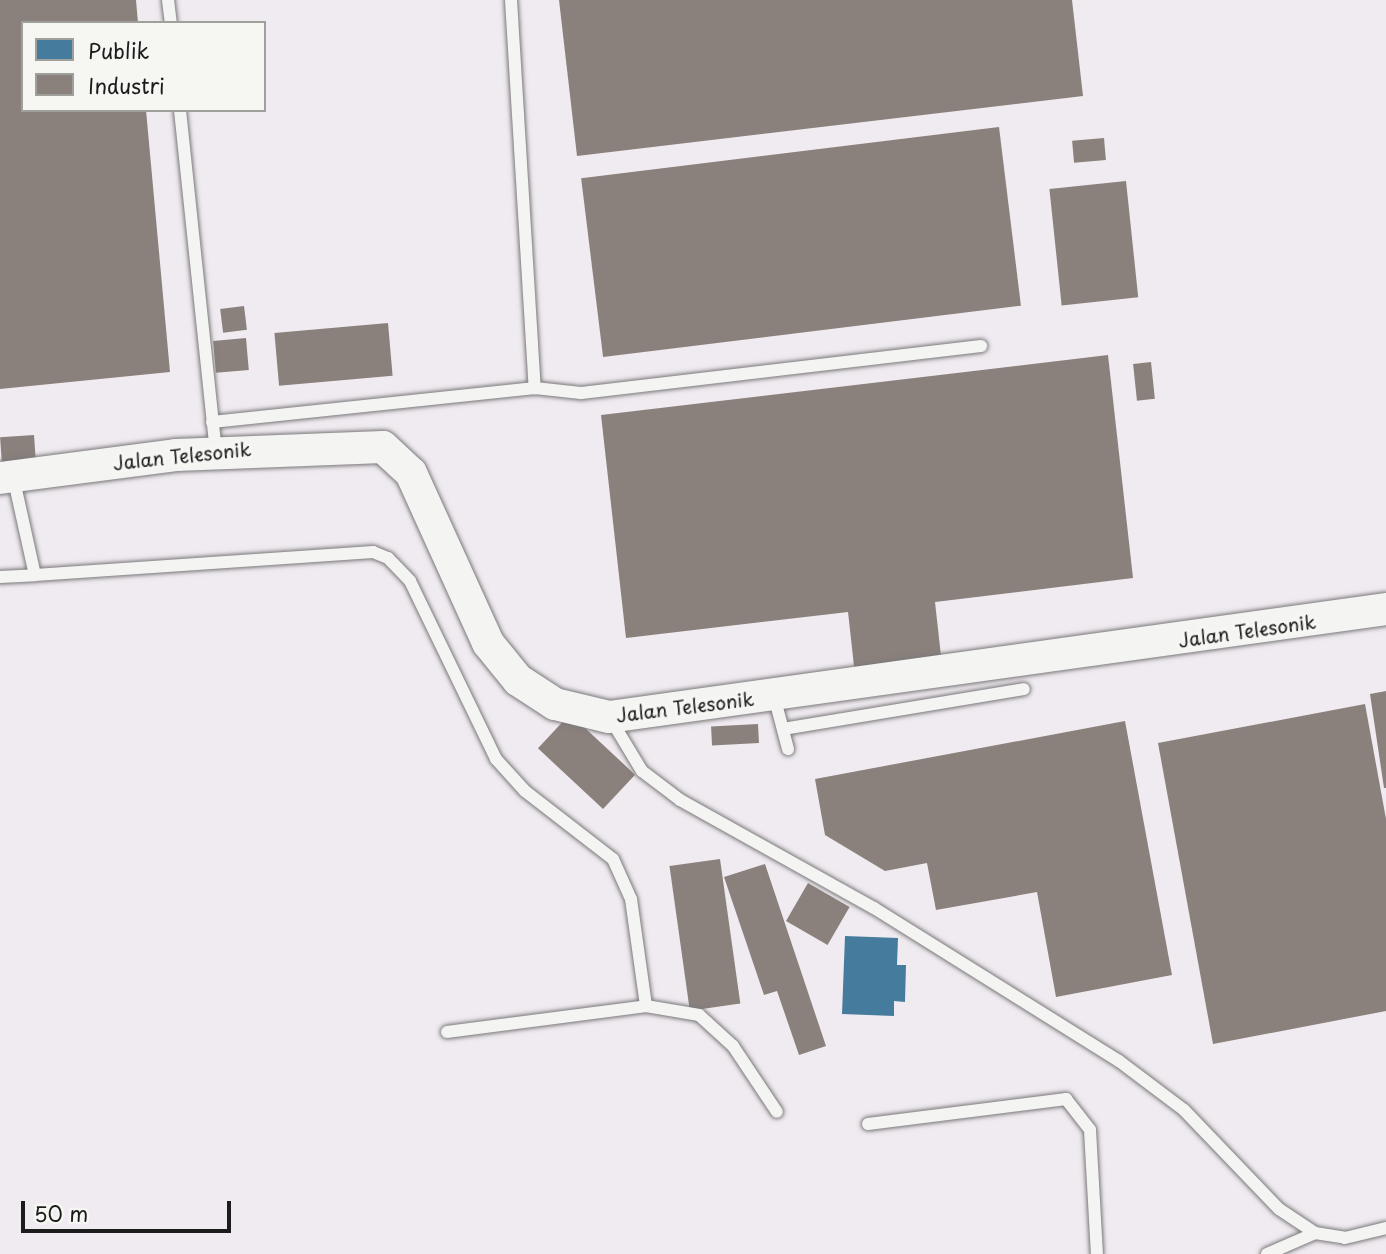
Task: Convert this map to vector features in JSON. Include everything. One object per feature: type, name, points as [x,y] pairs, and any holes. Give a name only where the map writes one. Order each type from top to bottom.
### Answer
[{"type":"street","name":"Jalan Telesonik","points":[[6,477],[214,437],[383,447],[411,473],[488,643],[519,680],[555,704],[609,717],[1386,609]]},
{"type":"lane","points":[[168,0],[171,21]]},
{"type":"lane","points":[[511,0],[536,388]]},
{"type":"lane","points":[[180,112],[214,437],[536,388],[581,393],[981,346]]},
{"type":"lane","points":[[6,477],[35,575]]},
{"type":"lane","points":[[0,577],[373,552],[388,558],[410,581],[496,759],[524,790],[613,859],[631,899],[646,1006]]},
{"type":"lane","points":[[783,729],[1024,689]]},
{"type":"lane","points":[[774,696],[788,750]]},
{"type":"lane","points":[[609,717],[642,771],[680,800],[874,908],[1119,1061],[1184,1110],[1279,1209],[1315,1233],[1345,1238],[1386,1228]]},
{"type":"lane","points":[[447,1032],[646,1006],[699,1015],[733,1046],[777,1112]]},
{"type":"lane","points":[[868,1124],[1066,1099],[1090,1130],[1097,1254]]},
{"type":"lane","points":[[1267,1254],[1315,1233]]},
{"type":"building: Publik","points":[[845,936],[898,938],[897,965],[906,965],[905,1002],[894,1001],[894,1016],[842,1014]]},
{"type":"building: Industri","points":[[0,0],[136,0],[138,21],[21,21],[21,112],[146,112],[170,372],[0,389]]},
{"type":"building: Industri","points":[[559,0],[1072,0],[1083,96],[577,156]]},
{"type":"building: Industri","points":[[999,127],[1021,306],[603,357],[581,178]]},
{"type":"building: Industri","points":[[1104,138],[1106,160],[1074,163],[1072,141]]},
{"type":"building: Industri","points":[[1126,181],[1138,297],[1062,305],[1049,189]]},
{"type":"building: Industri","points":[[244,306],[247,330],[223,333],[220,309]]},
{"type":"building: Industri","points":[[388,323],[393,376],[279,386],[274,333]]},
{"type":"building: Industri","points":[[246,338],[249,370],[216,373],[213,341]]},
{"type":"building: Industri","points":[[1108,355],[1133,578],[935,602],[942,665],[855,675],[848,612],[626,638],[601,415]]},
{"type":"building: Industri","points":[[1151,362],[1155,399],[1137,401],[1133,364]]},
{"type":"building: Industri","points":[[34,435],[36,462],[2,464],[0,437]]},
{"type":"building: Industri","points":[[1386,691],[1386,788],[1384,788],[1370,694]]},
{"type":"building: Industri","points":[[1365,704],[1386,819],[1386,1011],[1213,1044],[1158,743]]},
{"type":"building: Industri","points":[[570,714],[635,775],[603,809],[538,748]]},
{"type":"building: Industri","points":[[1125,721],[1172,975],[1056,997],[1037,892],[936,910],[927,863],[885,871],[825,835],[815,779]]},
{"type":"building: Industri","points":[[758,724],[759,743],[712,745],[711,726]]},
{"type":"building: Industri","points":[[720,859],[740,1004],[690,1011],[669,866]]},
{"type":"building: Industri","points":[[765,864],[826,1046],[799,1055],[777,991],[764,995],[724,877]]},
{"type":"building: Industri","points":[[808,883],[850,907],[828,945],[786,921]]}]
